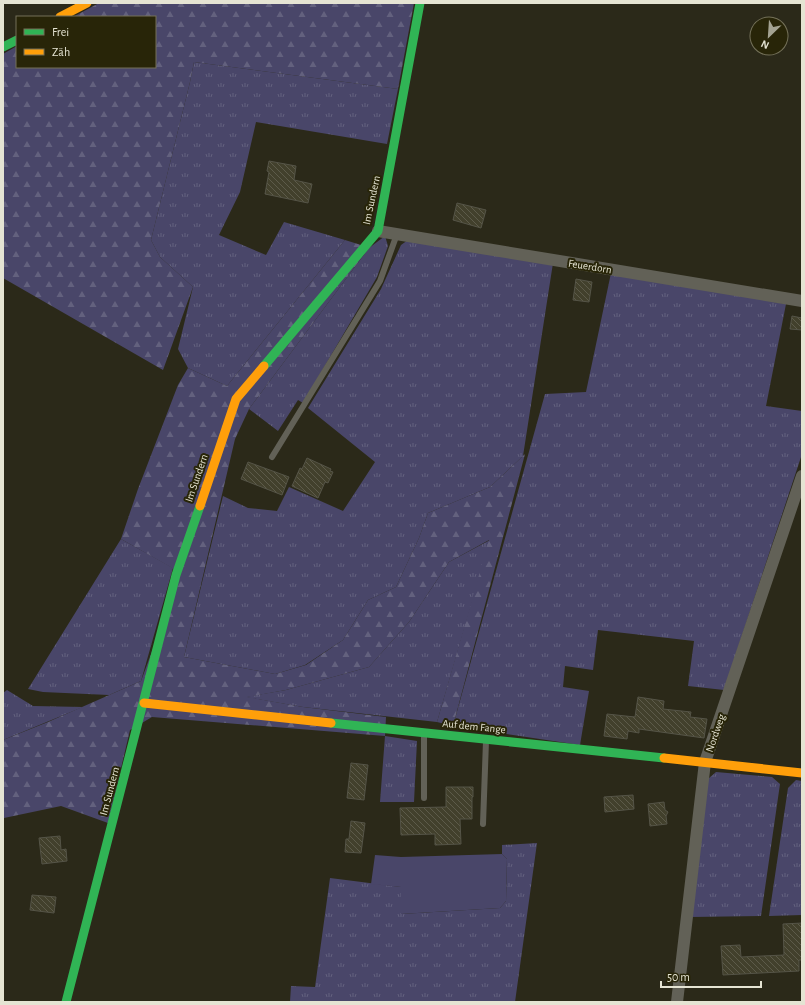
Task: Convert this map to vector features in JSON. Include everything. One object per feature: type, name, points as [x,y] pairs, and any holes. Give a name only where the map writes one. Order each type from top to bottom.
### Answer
[{"type":"street","points":[[62,16],[87,3]]},
{"type":"street","name":"Im Sundern","points":[[66,1002],[176,575],[236,400],[378,231],[420,3]]},
{"type":"street","points":[[3,47],[16,40]]},
{"type":"street","name":"Feuerdorn","points":[[378,231],[802,300]]},
{"type":"street","name":"Nordweg","points":[[677,1002],[705,762],[802,476]]},
{"type":"street","name":"Auf dem Fange","points":[[144,703],[802,773]]},
{"type":"lane","points":[[272,457],[380,281],[397,234]]},
{"type":"lane","points":[[424,733],[424,798]]},
{"type":"lane","points":[[483,824],[486,739]]},
{"type":"green space","points":[[99,3],[414,3],[398,89],[194,62],[151,240],[160,257],[193,287],[163,370],[3,278],[3,54],[16,47],[16,68],[156,68],[156,16],[75,16]]},
{"type":"green space","points":[[194,62],[398,89],[387,144],[256,122],[240,192],[219,235],[266,255],[284,222],[345,240],[227,386],[188,368],[178,349],[193,287],[160,257],[151,240]]},
{"type":"green space","points":[[385,236],[388,246],[377,277],[303,403],[298,400],[278,431],[249,409],[369,248]]},
{"type":"green space","points":[[345,240],[369,248],[249,409],[235,439],[184,657],[275,674],[306,665],[343,640],[368,600],[396,587],[419,538],[428,513],[490,487],[525,454],[453,726],[437,722],[489,540],[449,562],[409,622],[369,667],[286,690],[247,697],[303,707],[386,717],[385,736],[152,717],[130,730],[108,823],[61,806],[4,818],[3,740],[141,681],[181,573],[121,539],[138,489],[178,385],[188,368],[227,386]]},
{"type":"green space","points":[[408,240],[553,263],[523,456],[490,487],[428,513],[419,538],[396,587],[368,600],[343,640],[305,665],[275,674],[184,657],[223,496],[248,508],[277,511],[289,487],[343,511],[375,462],[308,408],[381,289],[401,245]]},
{"type":"green space","points":[[611,273],[786,304],[766,406],[802,411],[802,454],[724,690],[688,686],[694,641],[598,630],[593,670],[565,666],[563,687],[589,691],[580,745],[453,726],[545,394],[586,392]]},
{"type":"green space","points":[[121,539],[173,568],[141,681],[109,695],[43,692],[28,689]]},
{"type":"green space","points":[[490,540],[437,722],[303,707],[245,697],[286,690],[369,667],[409,622],[449,562]]},
{"type":"green space","points":[[7,690],[33,706],[83,707],[3,740],[3,693]]},
{"type":"green space","points":[[385,736],[417,741],[414,802],[380,802]]},
{"type":"green space","points":[[716,772],[772,777],[780,784],[761,916],[690,917],[708,779]]},
{"type":"green space","points":[[796,780],[802,781],[802,915],[769,916],[788,788]]},
{"type":"green space","points":[[537,843],[515,1002],[290,1002],[291,986],[315,987],[330,878],[401,887],[401,914],[500,908],[506,901],[507,859],[502,854],[502,845]]},
{"type":"green space","points":[[502,854],[507,859],[506,901],[500,908],[401,914],[401,887],[371,884],[375,855],[401,857]]},
{"type":"building","points":[[269,161],[296,166],[294,180],[312,184],[308,203],[265,194],[269,172],[267,171]]},
{"type":"building","points":[[457,203],[486,210],[481,228],[453,220]]},
{"type":"building","points":[[576,279],[592,282],[589,302],[573,300]]},
{"type":"building","points":[[792,316],[802,318],[802,330],[790,329]]},
{"type":"building","points":[[307,458],[331,469],[330,471],[333,472],[328,483],[325,482],[318,498],[292,486],[300,468],[302,469]]},
{"type":"building","points":[[248,462],[289,477],[282,495],[241,479]]},
{"type":"building","points":[[638,697],[664,701],[663,709],[691,712],[690,717],[707,719],[704,738],[639,729],[639,733],[628,731],[627,739],[604,736],[607,714],[635,717]]},
{"type":"building","points":[[351,763],[368,765],[364,800],[347,798]]},
{"type":"building","points":[[446,787],[473,787],[472,819],[460,819],[461,844],[435,845],[435,834],[401,835],[400,808],[446,807]]},
{"type":"building","points":[[633,795],[634,809],[605,812],[604,797]]},
{"type":"building","points":[[664,802],[665,810],[668,812],[666,816],[667,824],[650,826],[648,804]]},
{"type":"building","points":[[351,821],[365,823],[361,853],[345,852],[346,839],[349,839]]},
{"type":"building","points":[[60,836],[61,850],[66,849],[67,861],[42,864],[39,838]]},
{"type":"building","points":[[32,895],[56,897],[54,913],[30,910]]},
{"type":"building","points":[[802,923],[802,960],[799,960],[799,971],[723,975],[721,946],[740,945],[741,957],[784,955],[783,924]]},
{"type":"traffic: fast","points":[[264,366],[378,231],[420,3]]},
{"type":"traffic: fast","points":[[3,47],[16,40]]},
{"type":"traffic: fast","points":[[66,1002],[176,575],[200,506]]},
{"type":"traffic: fast","points":[[331,723],[664,758]]},
{"type":"traffic: slow","points":[[62,16],[87,3]]},
{"type":"traffic: slow","points":[[200,506],[236,399],[264,366]]},
{"type":"traffic: slow","points":[[144,703],[331,723]]},
{"type":"traffic: slow","points":[[664,758],[802,773]]}]
